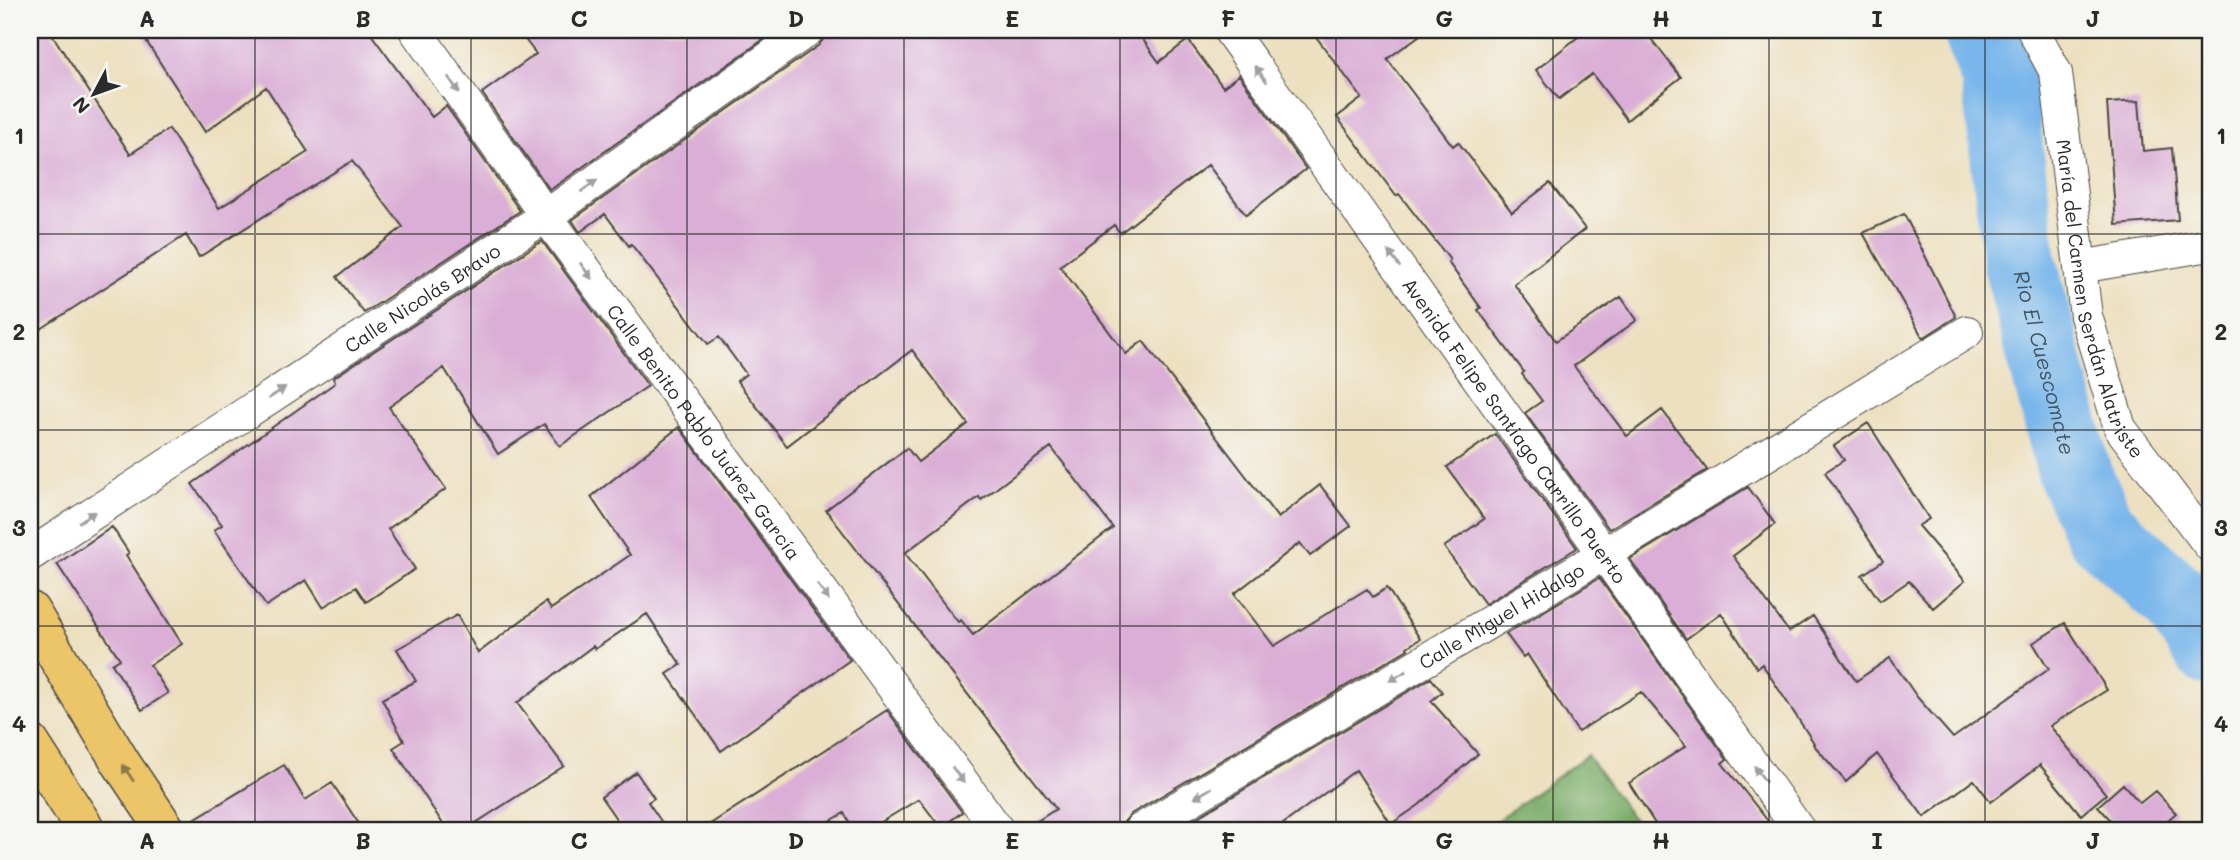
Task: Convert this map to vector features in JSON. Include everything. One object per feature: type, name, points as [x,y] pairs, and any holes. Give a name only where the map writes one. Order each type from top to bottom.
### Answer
[{"type":"main road","points":[[30,611],[121,763],[166,830]]},
{"type":"main road","points":[[31,746],[86,830]]},
{"type":"street","name":"Calle Benito Pablo Juárez García","points":[[415,30],[546,216],[998,830]]},
{"type":"street","name":"Calle Nicolás Bravo","points":[[30,555],[546,216],[808,30]]},
{"type":"street","name":"Avenida Felipe Santiago Carrillo Puerto","points":[[1229,30],[1799,830]]},
{"type":"street","name":"María del Carmen Serdán Alatriste","points":[[2033,30],[2056,72],[2086,316],[2120,428],[2210,546]]},
{"type":"street","points":[[2080,267],[2210,245]]},
{"type":"street","name":"Calle Miguel Hidalgo","points":[[1140,830],[1604,554],[1967,332]]},
{"type":"green space","points":[[1587,755],[1641,830],[1484,830]]},
{"type":"building","points":[[30,30],[49,30],[130,154],[169,129],[219,208],[308,152],[266,87],[205,132],[139,30],[368,30],[432,117],[446,106],[520,211],[364,313],[337,277],[403,227],[352,161],[199,257],[186,235],[30,336]]},
{"type":"building","points":[[518,30],[777,30],[550,190],[482,93],[536,54]]},
{"type":"building","points":[[826,30],[1136,30],[1159,62],[1188,40],[1223,87],[1239,75],[1306,169],[1246,215],[1208,165],[1120,233],[1114,225],[1060,266],[1126,354],[1143,341],[1278,518],[1320,485],[1351,526],[1310,556],[1300,543],[1234,594],[1274,646],[1367,589],[1373,597],[1387,588],[1420,639],[1407,647],[1408,649],[1131,814],[1124,822],[1122,830],[1023,830],[1056,809],[826,510],[907,448],[918,462],[968,424],[912,350],[787,446],[737,381],[746,374],[719,337],[708,344],[605,214],[580,232],[572,220],[819,45]],"holes":[[[1051,447],[1113,528],[973,635],[961,620],[958,622],[905,553]]]},
{"type":"building","points":[[1311,30],[1427,30],[1387,59],[1453,146],[1458,142],[1512,212],[1550,183],[1585,229],[1514,284],[1556,341],[1621,297],[1637,320],[1574,366],[1627,436],[1662,410],[1707,470],[1609,529],[1525,413],[1542,401],[1522,374],[1524,372],[1478,310],[1481,308],[1448,262],[1450,260],[1399,194],[1396,196],[1337,117],[1362,98]]},
{"type":"building","points":[[1587,30],[1644,30],[1681,77],[1627,120],[1592,74],[1559,99],[1536,70]]},
{"type":"building","points":[[2139,101],[2143,151],[2172,148],[2178,220],[2116,225],[2107,103]]},
{"type":"building","points":[[1904,214],[1956,317],[1923,338],[1863,233]]},
{"type":"building","points":[[542,241],[648,386],[560,446],[544,424],[498,454],[444,368],[389,407],[446,489],[388,529],[415,569],[366,602],[356,587],[323,607],[306,580],[266,606],[214,530],[222,525],[192,484],[335,383],[333,378]]},
{"type":"building","points":[[1868,423],[1929,519],[1918,526],[1965,581],[1933,608],[1909,581],[1880,601],[1862,575],[1883,561],[1825,472],[1844,460],[1834,446]]},
{"type":"building","points":[[679,427],[850,660],[721,751],[667,674],[681,665],[647,614],[595,649],[593,646],[517,703],[564,766],[465,830],[447,830],[393,748],[404,741],[382,699],[416,681],[397,649],[457,615],[478,653],[546,602],[551,609],[630,555],[591,497]]},
{"type":"building","points":[[1495,434],[1577,548],[1485,604],[1444,547],[1484,519],[1447,467]]},
{"type":"building","points":[[1748,487],[1775,524],[1733,556],[1789,632],[1813,616],[1856,681],[1890,658],[1917,697],[1953,738],[2049,669],[2033,643],[2065,623],[2107,690],[2050,726],[2106,794],[2081,815],[2040,765],[1991,802],[1974,780],[1924,817],[1877,754],[1846,782],[1813,744],[1762,664],[1757,668],[1721,613],[1686,639],[1630,559]]},
{"type":"building","points":[[112,527],[129,553],[126,555],[182,644],[150,665],[168,693],[142,710],[112,664],[120,659],[57,564]]},
{"type":"building","points":[[1599,578],[1727,759],[1722,763],[1775,830],[1659,830],[1629,783],[1686,746],[1641,692],[1578,732],[1527,654],[1523,657],[1506,634]]},
{"type":"building","points":[[1431,678],[1442,692],[1431,701],[1478,754],[1419,805],[1391,824],[1356,770],[1275,830],[1176,830]]},
{"type":"building","points":[[887,710],[962,812],[941,828],[919,799],[868,830],[854,830],[844,813],[815,830],[701,830]]},
{"type":"building","points":[[284,765],[305,800],[332,783],[363,830],[188,830],[186,824]]},
{"type":"building","points":[[636,772],[654,798],[648,802],[667,830],[624,830],[601,797]]},
{"type":"building","points":[[2123,784],[2140,803],[2155,791],[2176,813],[2161,826],[2165,830],[2110,830],[2115,825],[2098,806]]},
{"type":"waterway","name":"Rio El Cuescomate","points":[[1980,30],[1998,78],[2020,263],[2075,475],[2100,529],[2176,599],[2210,649]]}]
